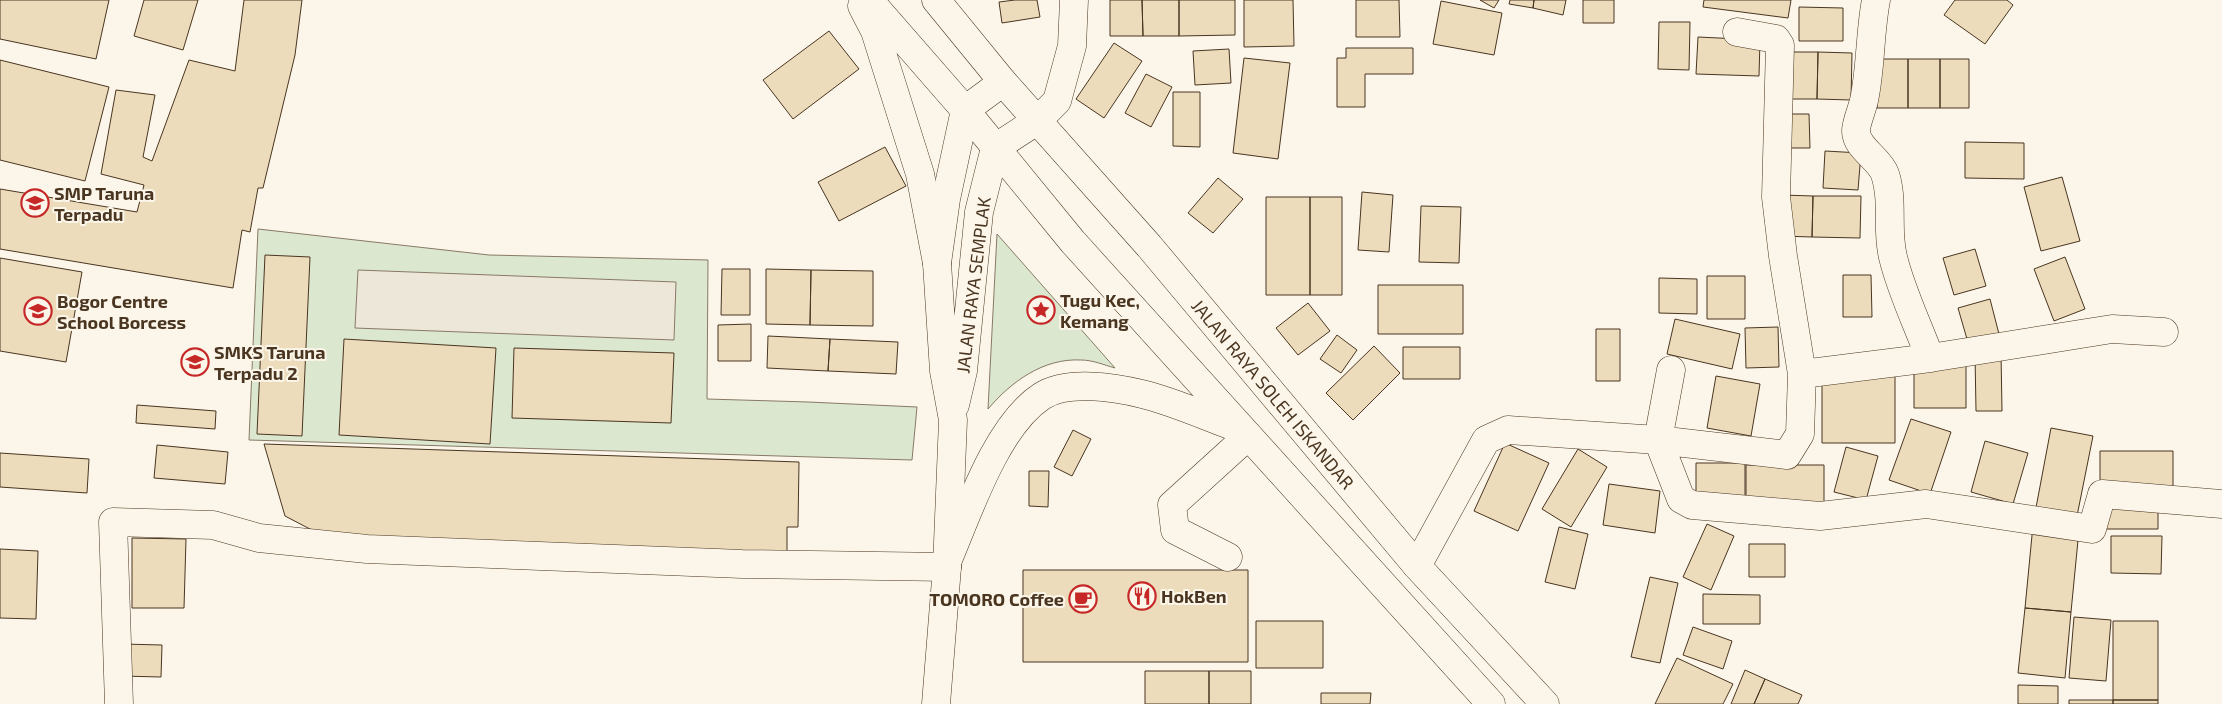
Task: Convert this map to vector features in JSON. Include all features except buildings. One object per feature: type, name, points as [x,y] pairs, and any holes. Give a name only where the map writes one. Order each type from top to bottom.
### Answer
[{"type":"main road","points":[[859,0],[875,31],[920,174],[937,263]]},
{"type":"main road","points":[[869,0],[966,110],[1073,242],[1491,704]]},
{"type":"main road","name":"JALAN RAYA SOLEH ISKANDAR","points":[[936,0],[1003,82],[1149,246],[1417,566],[1545,704]]},
{"type":"main road","points":[[995,148],[1038,120],[1057,101],[1072,46],[1074,0]]},
{"type":"main road","points":[[1876,0],[1869,72],[1862,112],[1855,129],[1856,138],[1874,157],[1884,173],[1889,195],[1889,227],[1893,257],[1930,358]]},
{"type":"main road","points":[[1417,566],[1486,440],[1508,430],[1658,440],[1787,455],[1800,434],[1802,374],[1783,256],[1776,197],[1780,45],[1776,38],[1738,32]]},
{"type":"main road","points":[[966,110],[1003,82]]},
{"type":"main road","name":"JALAN RAYA SEMPLAK","points":[[953,414],[944,371],[937,263],[946,199],[966,110]]},
{"type":"main road","name":"JALAN RAYA SEMPLAK","points":[[936,704],[947,565],[953,414],[963,371],[979,212],[995,148]]},
{"type":"main road","points":[[1802,374],[1930,358],[2112,329],[2164,332]]},
{"type":"main road","points":[[1670,370],[1658,440],[1681,499],[1692,505],[1820,516],[1926,504],[2092,528],[2102,494],[2222,504]]},
{"type":"main road","points":[[119,704],[113,522],[213,525],[259,538],[367,549],[742,564],[947,565],[988,465],[1014,423],[1042,396],[1069,387],[1099,386],[1143,394],[1245,433]]},
{"type":"main road","points":[[1228,557],[1175,530],[1172,505],[1245,433]]},
{"type":"green space","points":[[258,229],[489,255],[708,260],[707,399],[917,407],[912,460],[249,440]]},
{"type":"green space","points":[[997,234],[1115,368],[1085,360],[1067,360],[1054,363],[1018,381],[988,409]]},
{"type":"shaded area","points":[[358,270],[676,282],[674,340],[355,328]]},
{"type":"place","name":"SMP Taruna Terpadu","points":[[35,203]]},
{"type":"place","name":"Tugu Kec, Kemang","points":[[1041,310]]},
{"type":"place","name":"Bogor Centre School Borcess","points":[[38,311]]},
{"type":"place","name":"SMKS Taruna Terpadu 2","points":[[195,362]]},
{"type":"place","name":"HokBen","points":[[1142,596]]},
{"type":"place","name":"TOMORO Coffee","points":[[1083,599]]}]
